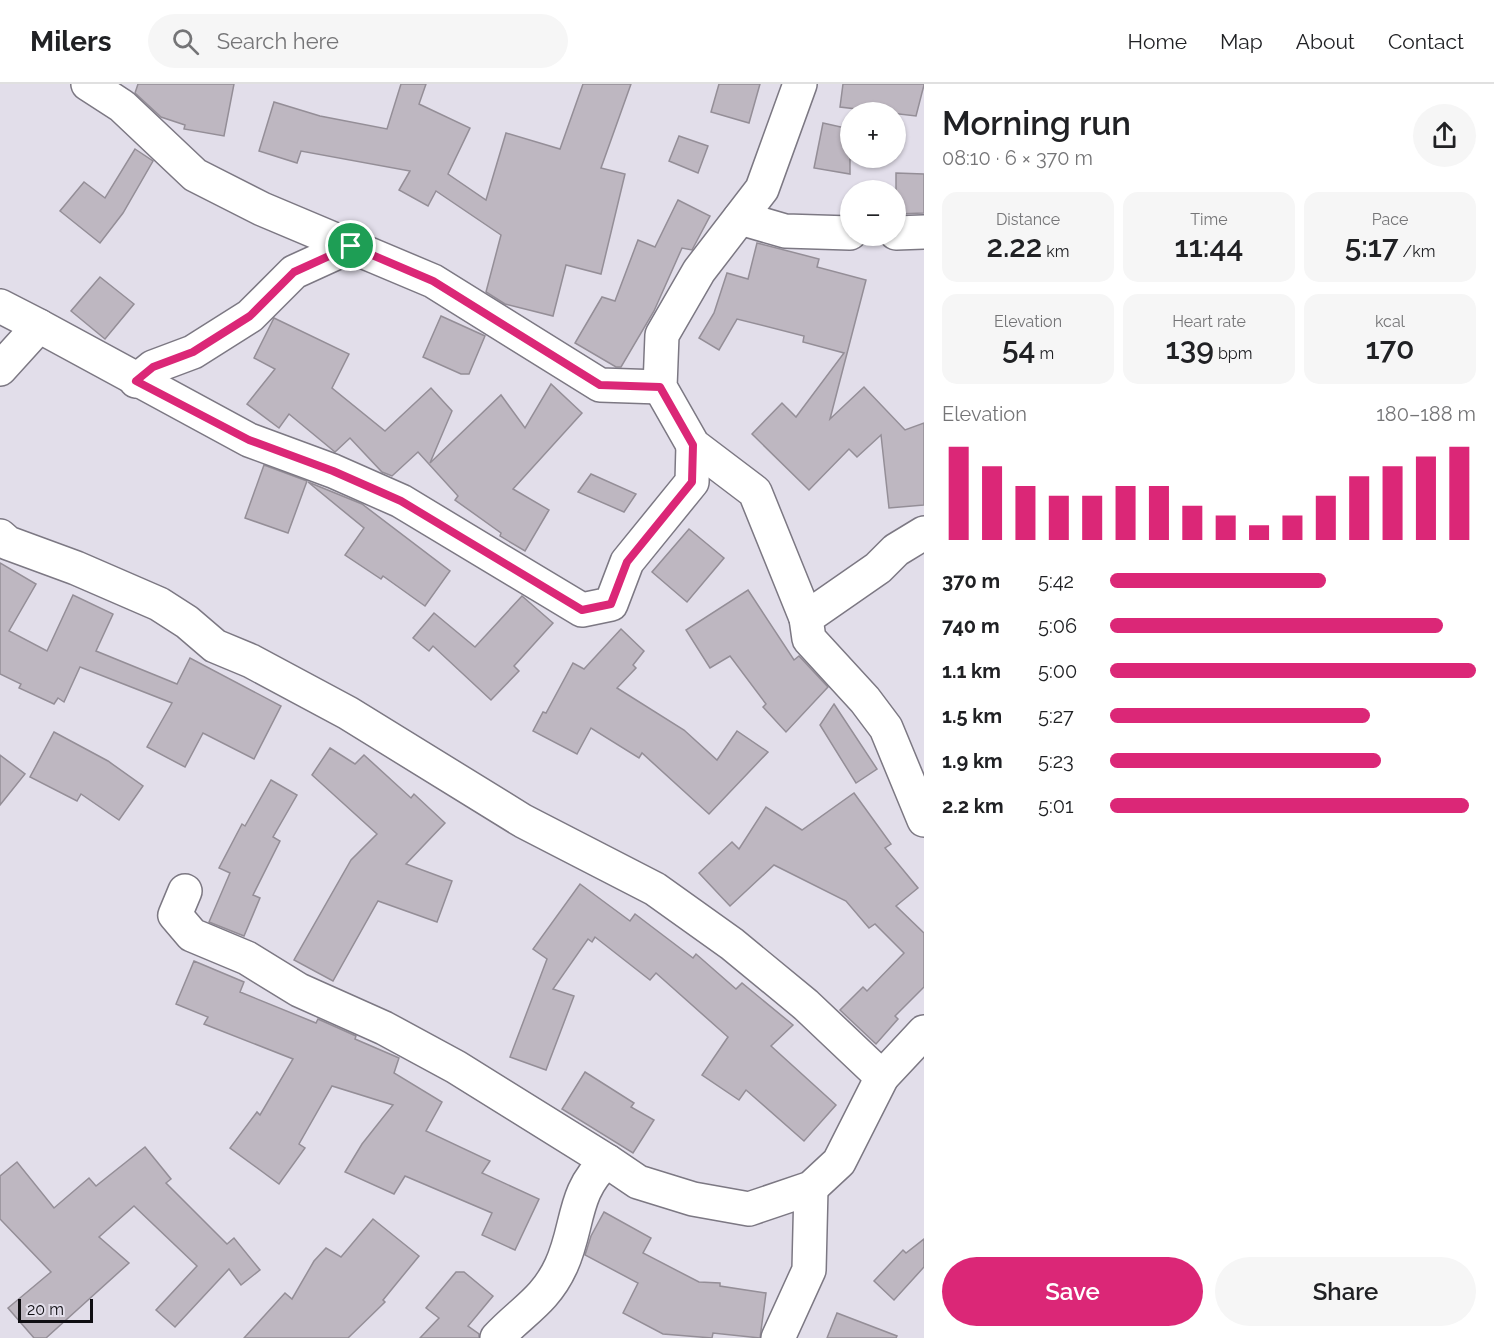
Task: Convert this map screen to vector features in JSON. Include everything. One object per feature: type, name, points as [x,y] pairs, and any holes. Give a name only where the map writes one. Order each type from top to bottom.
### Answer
[{"type":"street","points":[[88,84],[122,106],[195,175],[262,209],[433,281],[600,385],[660,387]]},
{"type":"street","points":[[800,84],[762,189],[699,271],[662,335],[660,387],[693,445],[755,492],[806,618],[809,639],[865,700],[886,728],[921,808]]},
{"type":"street","points":[[740,218],[785,231],[840,233]]},
{"type":"street","points":[[906,233],[924,232]]},
{"type":"street","points":[[136,381],[153,367],[193,352],[250,316],[294,272],[351,246]]},
{"type":"street","points":[[0,306],[249,440],[333,471],[401,501],[582,610],[611,604],[627,562],[692,482],[693,445]]},
{"type":"street","points":[[0,369],[39,326]]},
{"type":"street","points":[[806,618],[878,568],[896,550],[924,533]]},
{"type":"street","points":[[0,536],[8,543],[76,568],[159,604],[187,622],[215,646],[251,661],[348,713],[523,821],[655,889],[732,944],[806,1005],[882,1077]]},
{"type":"street","points":[[185,891],[175,915],[192,935],[247,958],[299,990],[384,1028],[456,1067],[638,1182],[693,1199],[749,1209],[811,1188],[838,1162],[882,1077],[924,1032]]},
{"type":"street","points":[[497,1338],[544,1296],[562,1264],[576,1212],[590,1175],[607,1161]]},
{"type":"street","points":[[778,1338],[809,1270],[811,1188]]},
{"type":"building","points":[[138,84],[234,84],[224,136],[184,129],[185,125],[161,117],[135,93]]},
{"type":"building","points":[[401,84],[426,84],[419,104],[470,128],[448,174],[486,200],[506,133],[560,149],[583,84],[631,84],[601,168],[625,174],[601,274],[566,265],[553,316],[505,304],[486,292],[501,235],[436,191],[428,206],[399,190],[410,171],[301,151],[297,163],[259,151],[274,102],[320,116],[387,129]]},
{"type":"building","points":[[719,84],[760,84],[749,123],[711,112]]},
{"type":"building","points":[[843,84],[924,84],[916,116],[906,115],[906,102],[841,102]]},
{"type":"building","points":[[823,123],[840,127],[840,168],[850,168],[850,174],[814,168]]},
{"type":"building","points":[[679,136],[708,146],[698,173],[669,161]]},
{"type":"building","points":[[135,149],[153,161],[123,213],[100,243],[60,211],[84,182],[105,198]]},
{"type":"building","points":[[896,173],[924,174],[924,213],[906,214],[906,180],[896,180]]},
{"type":"building","points":[[678,200],[710,216],[692,250],[682,248],[654,311],[621,367],[616,367],[575,343],[602,297],[615,301],[638,240],[655,247]]},
{"type":"building","points":[[757,243],[819,259],[817,267],[866,280],[830,419],[864,387],[905,430],[924,423],[924,505],[889,508],[881,435],[857,457],[849,449],[809,490],[752,434],[782,403],[796,417],[844,353],[803,342],[804,336],[737,319],[719,350],[699,338],[714,313],[727,273],[748,279]]},
{"type":"building","points":[[100,277],[134,304],[105,339],[71,311]]},
{"type":"building","points":[[441,316],[485,336],[469,374],[461,374],[423,357]]},
{"type":"building","points":[[274,318],[349,354],[332,388],[385,431],[431,388],[452,411],[430,463],[501,395],[525,428],[551,384],[582,413],[513,489],[549,510],[525,551],[500,536],[501,533],[455,500],[458,496],[418,452],[392,476],[382,472],[350,438],[335,452],[289,414],[279,428],[247,404],[275,369],[254,358]]},
{"type":"building","points":[[264,465],[307,481],[288,533],[245,518]]},
{"type":"building","points":[[591,474],[636,494],[624,512],[578,492]]},
{"type":"building","points":[[308,482],[362,504],[450,571],[425,606],[383,576],[381,579],[345,555],[364,528]]},
{"type":"building","points":[[689,529],[724,558],[687,602],[652,572]]},
{"type":"building","points":[[0,563],[36,584],[9,631],[47,651],[73,595],[113,614],[96,651],[177,684],[190,658],[281,706],[254,759],[203,733],[185,767],[147,747],[172,703],[80,667],[64,702],[58,698],[54,704],[19,688],[21,684],[0,674]]},
{"type":"building","points":[[748,590],[794,660],[799,656],[828,687],[786,732],[763,707],[766,704],[730,656],[710,668],[686,630]]},
{"type":"building","points":[[522,596],[553,623],[514,666],[519,671],[491,700],[433,646],[429,651],[413,638],[434,613],[475,647]]},
{"type":"building","points":[[621,629],[644,651],[633,665],[636,668],[617,688],[684,730],[717,760],[737,731],[768,752],[709,814],[642,753],[639,758],[591,728],[577,754],[533,731],[543,712],[546,713],[573,663],[584,669]]},
{"type":"building","points":[[834,704],[877,769],[856,783],[820,725]]},
{"type":"building","points":[[54,732],[108,761],[143,786],[119,820],[81,794],[77,801],[30,777]]},
{"type":"building","points":[[330,748],[355,764],[364,755],[411,798],[414,794],[445,823],[406,864],[452,881],[437,922],[378,901],[333,981],[294,960],[351,860],[377,834],[312,775]]},
{"type":"building","points":[[0,755],[25,774],[0,805]]},
{"type":"building","points":[[271,780],[297,795],[273,837],[280,841],[253,895],[260,898],[244,936],[209,922],[230,873],[219,868],[242,824],[245,826]]},
{"type":"building","points":[[854,793],[891,844],[885,848],[918,888],[896,906],[924,933],[924,987],[895,1016],[898,1019],[876,1044],[840,1010],[863,987],[867,991],[904,953],[875,924],[869,928],[846,901],[774,865],[730,906],[699,873],[732,842],[739,849],[766,807],[802,830]]},
{"type":"building","points":[[580,884],[630,921],[635,914],[693,958],[696,954],[736,989],[742,983],[793,1025],[771,1046],[836,1105],[804,1141],[746,1090],[739,1100],[702,1075],[728,1037],[656,973],[650,980],[595,937],[592,942],[588,939],[553,989],[574,996],[546,1070],[510,1057],[547,959],[533,949]]},
{"type":"building","points":[[194,961],[244,982],[240,992],[316,1023],[318,1019],[356,1036],[355,1039],[399,1058],[394,1073],[442,1102],[426,1131],[490,1161],[482,1173],[539,1199],[515,1250],[482,1235],[492,1213],[405,1176],[394,1194],[345,1172],[362,1144],[393,1105],[332,1086],[299,1144],[305,1148],[279,1184],[230,1148],[257,1112],[260,1115],[293,1059],[204,1024],[208,1017],[176,1004]]},
{"type":"building","points":[[585,1072],[634,1103],[631,1107],[654,1120],[633,1153],[562,1109]]},
{"type":"building","points":[[145,1147],[171,1179],[166,1183],[227,1244],[234,1238],[260,1270],[241,1285],[229,1269],[175,1327],[156,1310],[197,1266],[134,1206],[99,1237],[129,1263],[46,1338],[34,1338],[8,1308],[51,1272],[0,1219],[0,1176],[17,1162],[54,1208],[89,1178],[96,1186]]},
{"type":"building","points":[[604,1212],[651,1238],[643,1253],[699,1282],[720,1283],[720,1286],[766,1293],[760,1338],[713,1333],[712,1338],[663,1334],[623,1313],[638,1283],[585,1255],[591,1236]]},
{"type":"building","points":[[373,1219],[419,1256],[383,1300],[385,1302],[348,1338],[244,1338],[285,1293],[292,1299],[314,1261],[326,1248],[341,1257]]},
{"type":"building","points":[[924,1239],[924,1267],[894,1300],[874,1281],[903,1250],[906,1253]]},
{"type":"building","points":[[456,1272],[464,1272],[493,1296],[468,1326],[479,1334],[479,1338],[420,1338],[439,1318],[426,1308]]},
{"type":"building","points":[[837,1313],[897,1336],[896,1338],[827,1338]]},
{"type":"route","points":[[351,246],[433,281],[497,323],[600,385],[660,387],[693,445],[692,482],[627,562],[611,604],[582,610],[401,501],[333,471],[249,440],[136,381],[153,367],[193,352],[250,316],[294,272],[351,246]]}]
